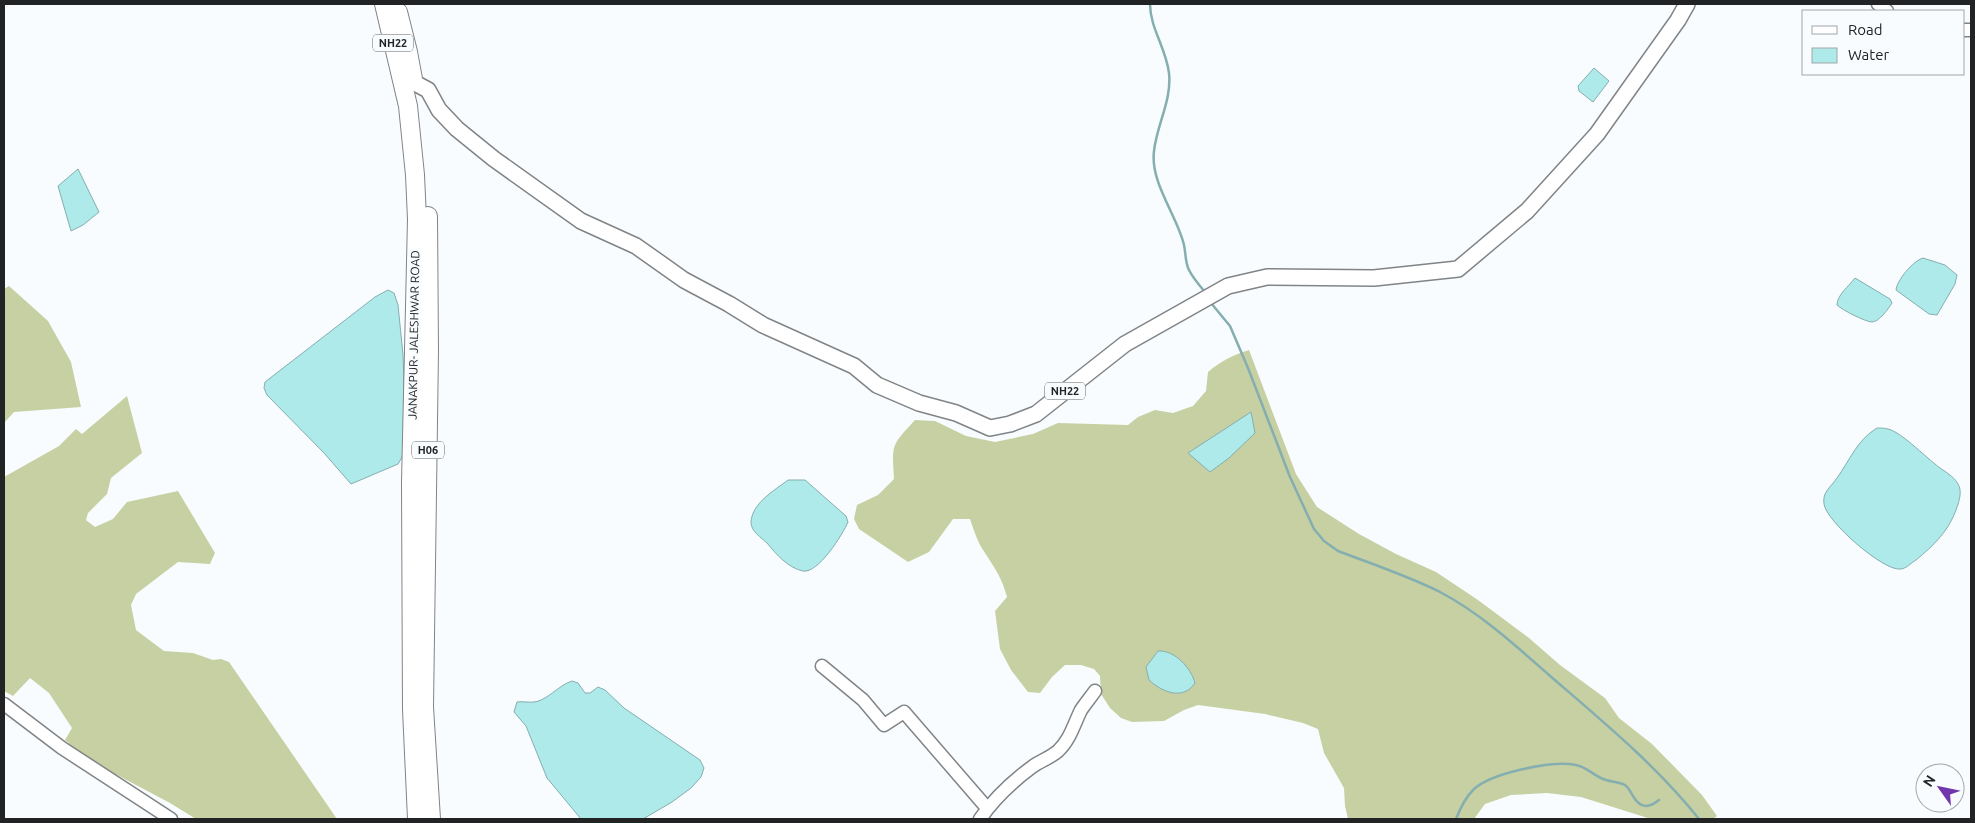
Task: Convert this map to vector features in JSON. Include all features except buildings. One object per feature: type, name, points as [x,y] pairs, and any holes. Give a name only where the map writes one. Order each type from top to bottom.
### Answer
[{"type":"highway","name":"JANAKPUR- JALESHWAR ROAD","points":[[384,4],[424,136],[428,220],[429,360],[424,707],[431,819]]},
{"type":"highway","name":"JANAKPUR- JALESHWAR ROAD","points":[[396,4],[408,52],[408,106],[412,135],[417,219],[412,482],[412,709],[417,819]]},
{"type":"main road","name":"NH22","points":[[408,82],[428,90],[438,110],[458,129],[502,164],[581,221],[636,246],[684,280],[763,325],[854,366],[877,385],[919,403],[956,413],[990,428],[1010,424],[1036,414],[1125,344],[1228,286],[1268,277],[1374,278],[1458,269],[1527,211],[1597,134],[1678,20],[1687,4]]},
{"type":"street","points":[[822,666],[863,700],[884,725],[904,712],[987,808]]},
{"type":"street","points":[[980,819],[987,808],[1033,766],[1060,750],[1076,724],[1081,711],[1095,692]]},
{"type":"street","points":[[4,704],[62,748],[171,819]]},
{"type":"green space","points":[[9,286],[48,321],[71,362],[81,407],[14,412],[4,423],[4,289]]},
{"type":"green space","points":[[1249,350],[1296,474],[1317,507],[1359,534],[1396,554],[1436,572],[1529,638],[1560,665],[1605,698],[1619,718],[1652,744],[1702,795],[1717,816],[1713,819],[1651,819],[1581,797],[1547,793],[1511,795],[1485,804],[1474,819],[1348,819],[1344,788],[1324,753],[1318,729],[1303,723],[1265,714],[1198,705],[1164,721],[1132,722],[1121,718],[1110,708],[1101,694],[1100,676],[1094,669],[1081,665],[1065,665],[1052,677],[1040,693],[1028,692],[1011,670],[1000,649],[995,611],[1007,597],[999,576],[979,542],[970,519],[953,519],[929,552],[908,562],[859,529],[854,519],[857,505],[878,495],[894,479],[893,452],[895,446],[901,435],[915,420],[935,421],[966,436],[995,442],[1033,434],[1058,423],[1128,425],[1138,417],[1155,410],[1173,413],[1193,406],[1206,391],[1208,372],[1227,359]]},
{"type":"green space","points":[[127,396],[142,453],[111,478],[107,494],[88,513],[86,520],[95,527],[113,519],[127,502],[178,491],[215,553],[210,564],[178,562],[136,594],[131,605],[136,630],[164,651],[193,653],[213,660],[221,659],[229,662],[337,819],[196,819],[170,803],[85,758],[65,740],[72,728],[49,693],[30,678],[13,696],[4,691],[4,477],[59,446],[76,429],[82,434]]},
{"type":"water","points":[[1594,68],[1609,81],[1593,102],[1579,91],[1578,86]]},
{"type":"water","points":[[78,169],[99,212],[83,225],[71,231],[58,186]]},
{"type":"water","points":[[1923,258],[1945,265],[1957,275],[1955,284],[1937,315],[1929,314],[1896,290],[1899,281],[1906,271]]},
{"type":"water","points":[[1855,278],[1890,299],[1892,303],[1878,320],[1872,322],[1860,318],[1837,305],[1841,294]]},
{"type":"water","points":[[388,290],[394,293],[398,305],[403,355],[406,442],[398,464],[351,484],[324,453],[267,395],[264,388],[265,382],[375,297]]},
{"type":"water","points":[[1251,412],[1255,433],[1229,458],[1210,472],[1188,453]]},
{"type":"water","points":[[1877,428],[1894,431],[1901,435],[1954,478],[1960,491],[1960,497],[1953,518],[1944,532],[1922,555],[1902,569],[1881,562],[1856,544],[1834,522],[1824,504],[1824,496],[1854,451],[1864,438]]},
{"type":"water","points":[[788,480],[805,480],[846,516],[848,522],[823,560],[809,570],[803,571],[787,564],[751,526],[752,515],[755,509]]},
{"type":"water","points":[[1158,651],[1170,653],[1186,666],[1195,683],[1190,689],[1185,692],[1172,693],[1160,688],[1149,680],[1146,667]]},
{"type":"water","points":[[572,681],[578,683],[585,693],[590,693],[598,687],[605,690],[624,708],[700,760],[704,768],[701,777],[691,788],[672,802],[643,819],[581,819],[547,778],[526,726],[514,712],[517,702],[538,701]]},
{"type":"waterway","points":[[1150,4],[1153,21],[1169,73],[1168,93],[1154,151],[1156,175],[1181,234],[1188,267],[1194,279],[1205,292]]},
{"type":"waterway","points":[[1211,303],[1230,326],[1290,477],[1314,529],[1324,541],[1338,551],[1403,575],[1440,592],[1455,600],[1497,630],[1608,726],[1665,780],[1699,819]]},
{"type":"waterway","points":[[1456,819],[1468,796],[1481,784],[1507,773],[1553,764],[1580,766],[1602,779],[1625,785],[1637,801],[1644,806],[1651,805],[1659,800]]}]
